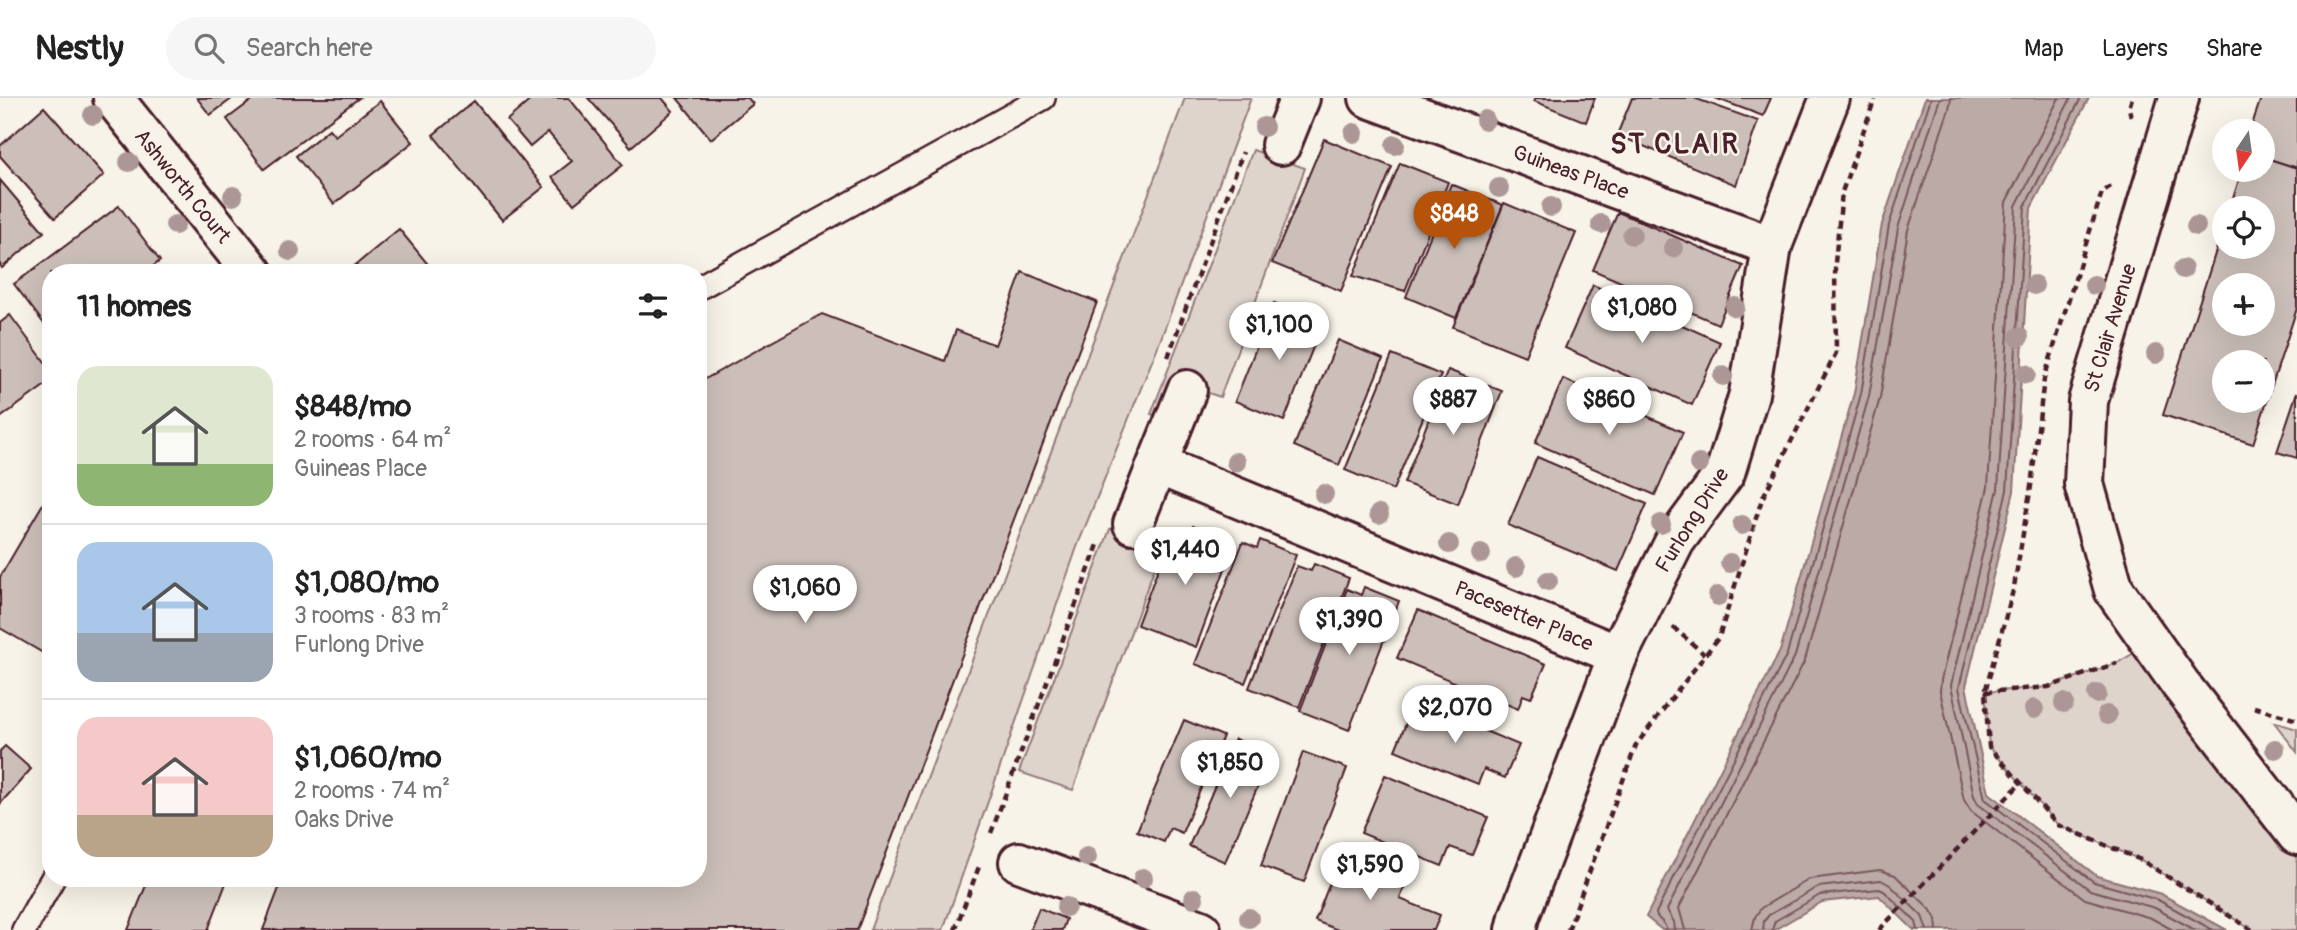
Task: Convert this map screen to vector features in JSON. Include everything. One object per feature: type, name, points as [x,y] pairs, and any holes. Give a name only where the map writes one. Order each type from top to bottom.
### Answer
[{"type":"street","name":"Ashworth Court","points":[[113,98],[246,264]]},
{"type":"street","points":[[1281,145],[1300,98]]},
{"type":"street","name":"Guineas Place","points":[[1369,98],[1772,246]]},
{"type":"street","name":"Furlong Drive","points":[[1516,930],[1618,655],[1675,541],[1725,473],[1749,394],[1772,246],[1830,98]]},
{"type":"street","name":"St Clair Avenue","points":[[2179,98],[2088,401],[2084,484],[2114,590],[2180,685],[2297,835]]},
{"type":"street","points":[[1133,524],[1158,465],[1177,375]]},
{"type":"street","name":"Pacesetter Place","points":[[1158,465],[1618,655]]},
{"type":"street","points":[[1001,858],[1201,930]]},
{"type":"lane","points":[[707,283],[1043,98]]},
{"type":"lane","points":[[24,930],[48,887]]},
{"type":"path","points":[[1177,375],[1237,170]]},
{"type":"path","points":[[988,841],[1100,541]]},
{"type":"path","points":[[1668,623],[1704,653]]},
{"type":"path","points":[[1985,692],[2048,687],[2117,663]]},
{"type":"path","points":[[2253,707],[2297,720]]},
{"type":"path","points":[[1879,930],[2022,782]]},
{"type":"path","points":[[955,930],[1001,858]]},
{"type":"shaded area","points":[[1185,98],[1251,98],[1160,341],[1077,547],[943,930],[870,930]]},
{"type":"shaded area","points":[[1253,150],[1305,168],[1220,397],[1177,382],[1165,418],[1151,414]]},
{"type":"shaded area","points":[[1110,529],[1162,547],[1073,790],[1019,772]]},
{"type":"shaded area","points":[[2151,643],[2297,834],[2297,930],[2252,930],[2141,860],[2058,825],[1989,747],[1985,692],[2048,687],[2117,663]]},
{"type":"shaded area","points":[[2274,722],[2297,729],[2297,752]]},
{"type":"water","points":[[1925,98],[2089,98],[2031,208],[2014,491],[1966,686],[1989,793],[2097,876],[2161,894],[2227,930],[1914,930],[1879,896],[1822,902],[1774,930],[1662,930],[1646,917],[1780,651],[1854,393],[1882,224]]},
{"type":"building","points":[[197,98],[233,98],[210,115]]},
{"type":"building","points":[[255,98],[359,98],[264,169],[227,119]]},
{"type":"building","points":[[533,98],[569,98],[623,165],[574,204],[552,177],[572,161],[548,132],[530,147],[507,120]]},
{"type":"building","points":[[588,98],[662,98],[673,111],[631,147]]},
{"type":"building","points":[[677,98],[748,98],[753,104],[711,139]]},
{"type":"building","points":[[1535,98],[1595,98],[1586,122],[1534,101]]},
{"type":"building","points":[[1632,98],[1694,98],[1758,121],[1736,185],[1617,135]]},
{"type":"building","points":[[1715,98],[1771,98],[1763,116]]},
{"type":"building","points":[[2261,98],[2297,98],[2297,168],[2275,161],[2275,119],[2254,119]]},
{"type":"building","points":[[380,101],[413,142],[334,204],[296,156],[329,129],[335,136]]},
{"type":"building","points":[[474,101],[544,187],[502,220],[433,135]]},
{"type":"building","points":[[44,107],[104,175],[55,218],[0,156],[0,146]]},
{"type":"building","points":[[1324,139],[1392,167],[1341,291],[1272,263]]},
{"type":"building","points":[[2275,161],[2297,168],[2297,308],[2275,376],[2275,350],[2212,350],[2212,413],[2263,413],[2253,444],[2163,415],[2213,259],[2275,259],[2275,196],[2234,196],[2238,182],[2275,182]]},
{"type":"building","points":[[1400,163],[1448,182],[1405,291],[1353,276]]},
{"type":"building","points":[[0,180],[44,232],[2,268],[0,265]]},
{"type":"building","points":[[1451,184],[1503,205],[1456,318],[1406,297]]},
{"type":"building","points":[[1504,203],[1576,233],[1525,356],[1453,327]]},
{"type":"building","points":[[119,206],[160,261],[156,264],[42,264],[42,321],[14,284]]},
{"type":"building","points":[[1618,212],[1743,266],[1718,324],[1593,270]]},
{"type":"building","points":[[399,229],[428,264],[357,264]]},
{"type":"building","points":[[1022,272],[1097,302],[857,930],[263,930],[280,887],[707,887],[707,378],[822,314],[945,361],[956,330],[995,345]]},
{"type":"building","points":[[1593,285],[1720,342],[1692,405],[1565,348]]},
{"type":"building","points":[[1274,303],[1323,322],[1284,421],[1235,401]]},
{"type":"building","points":[[10,315],[42,358],[42,388],[0,418],[0,323]]},
{"type":"building","points":[[1338,340],[1383,359],[1339,465],[1294,446]]},
{"type":"building","points":[[1392,355],[1441,375],[1393,490],[1345,470]]},
{"type":"building","points":[[1448,370],[1502,391],[1458,504],[1404,483]]},
{"type":"building","points":[[1563,379],[1683,432],[1655,495],[1535,443]]},
{"type":"building","points":[[2297,392],[2297,458],[2277,452]]},
{"type":"building","points":[[1537,457],[1647,504],[1618,571],[1508,525]]},
{"type":"building","points":[[42,505],[42,652],[0,628],[0,577]]},
{"type":"building","points":[[1193,526],[1215,535],[1212,542],[1232,550],[1196,647],[1137,625],[1171,534],[1188,540]]},
{"type":"building","points":[[1260,540],[1296,555],[1245,683],[1195,664],[1243,542],[1257,548]]},
{"type":"building","points":[[1314,564],[1349,578],[1299,707],[1249,688],[1297,566],[1311,571]]},
{"type":"building","points":[[1364,587],[1399,601],[1349,730],[1300,711],[1347,589],[1361,595]]},
{"type":"building","points":[[1418,610],[1546,664],[1531,698],[1523,695],[1518,709],[1397,658]]},
{"type":"building","points":[[1415,702],[1519,745],[1505,778],[1484,769],[1478,784],[1395,750]]},
{"type":"building","points":[[1184,720],[1223,736],[1182,833],[1170,828],[1164,842],[1137,831]]},
{"type":"building","points":[[1235,739],[1272,754],[1225,862],[1189,846]]},
{"type":"building","points":[[5,746],[31,769],[0,804],[0,751]]},
{"type":"building","points":[[1303,752],[1347,768],[1304,882],[1261,866]]},
{"type":"building","points":[[1385,775],[1488,817],[1472,855],[1450,847],[1442,866],[1361,833]]},
{"type":"building","points":[[1340,857],[1406,882],[1400,899],[1440,915],[1434,930],[1338,930],[1315,921]]},
{"type":"building","points":[[145,887],[225,887],[208,930],[128,930]]},
{"type":"building","points":[[1039,908],[1066,919],[1062,930],[1030,930]]},
{"type":"district","name":"ST CLAIR","points":[[1675,143]]}]
